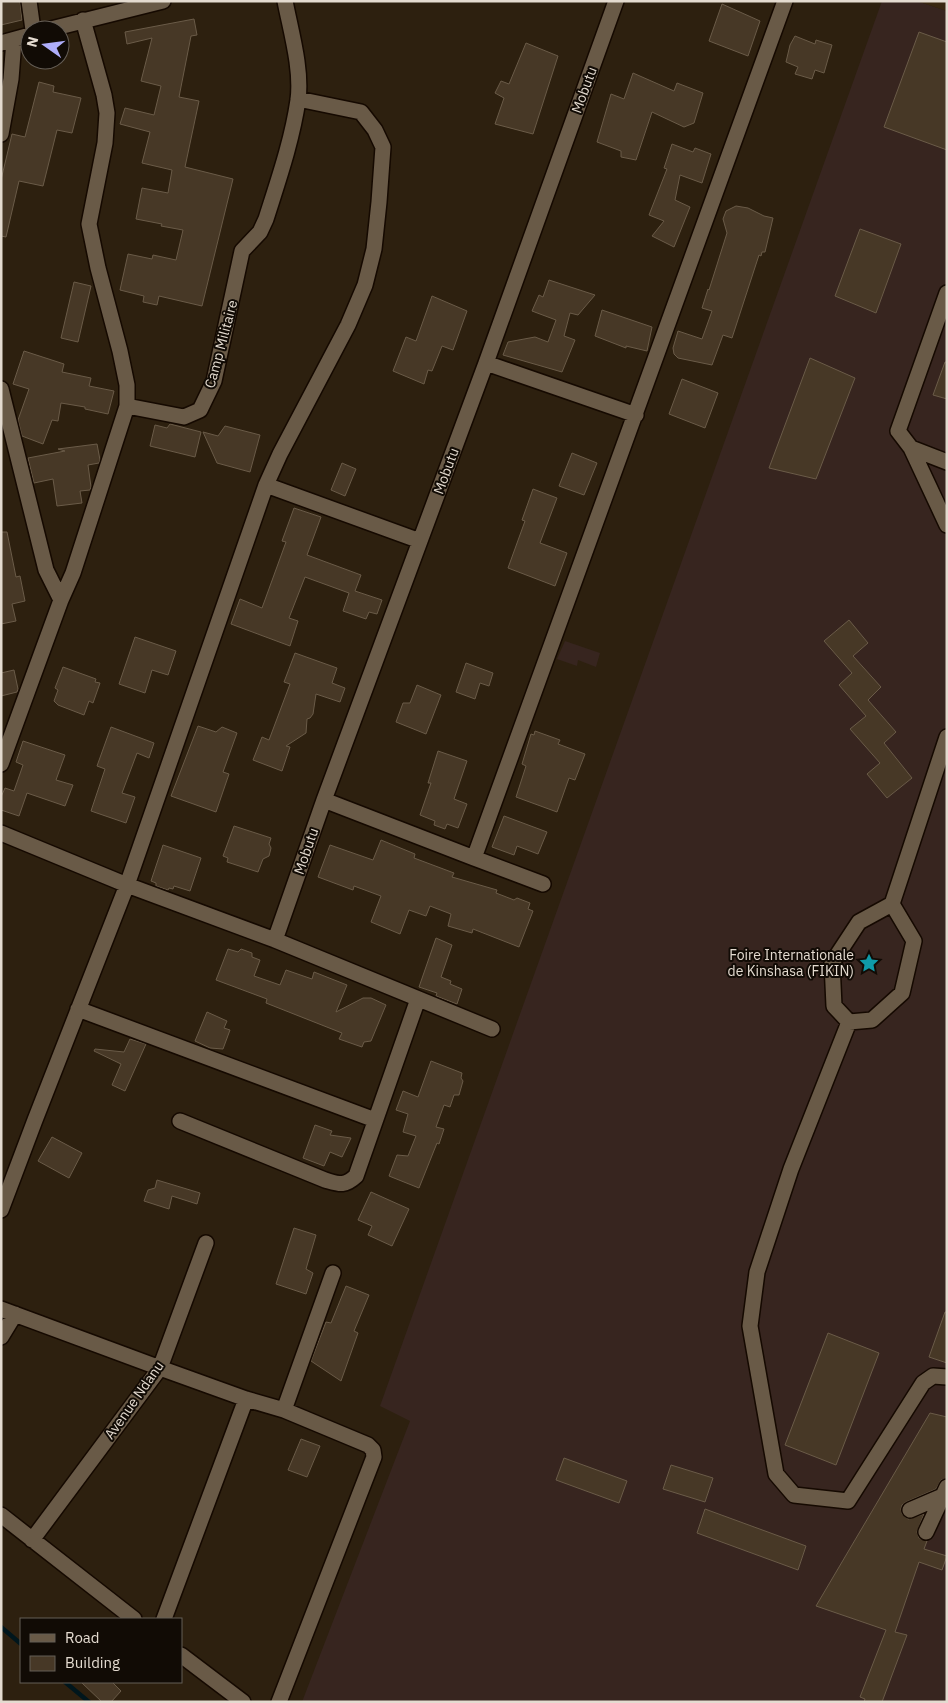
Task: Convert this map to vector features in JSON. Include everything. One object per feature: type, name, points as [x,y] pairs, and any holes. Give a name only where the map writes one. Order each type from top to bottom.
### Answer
[{"type":"street","points":[[29,1],[32,20]]},
{"type":"street","points":[[70,24],[163,1]]},
{"type":"street","name":"Camp Militaire","points":[[127,406],[184,417],[200,410],[214,381],[242,251],[260,232],[266,219],[292,129],[298,99],[298,74],[285,1]]},
{"type":"street","name":"Mobutu","points":[[275,940],[324,800],[486,363],[616,1]]},
{"type":"street","points":[[474,858],[785,1]]},
{"type":"street","points":[[1,764],[61,600],[73,573],[127,406],[127,385],[120,350],[98,268],[89,224],[104,143],[107,113],[84,20]]},
{"type":"street","points":[[1,134],[11,79],[8,41],[20,37]]},
{"type":"street","points":[[1,1210],[127,885],[266,486],[280,454],[348,325],[365,285],[374,249],[383,147],[375,130],[361,112],[298,99]]},
{"type":"street","points":[[947,293],[898,431],[911,448],[947,525]]},
{"type":"street","points":[[486,363],[636,415]]},
{"type":"street","points":[[1,388],[46,570],[61,600]]},
{"type":"street","points":[[911,448],[947,462]]},
{"type":"street","points":[[266,486],[420,542]]},
{"type":"street","points":[[849,1022],[834,1006],[832,963],[859,922],[892,904],[947,736]]},
{"type":"street","points":[[324,800],[543,884]]},
{"type":"street","points":[[1,833],[127,885],[275,940],[492,1029]]},
{"type":"street","points":[[849,1022],[872,1020],[902,993],[914,942],[892,904]]},
{"type":"street","points":[[180,1121],[325,1180],[341,1184],[350,1181],[356,1176],[418,999]]},
{"type":"street","points":[[78,1009],[375,1120]]},
{"type":"street","points":[[849,1022],[790,1169],[757,1272],[750,1326],[776,1474],[794,1494],[848,1502],[922,1383],[933,1376],[947,1377]]},
{"type":"street","name":"Avenue Ndanu","points":[[32,1540],[160,1368],[206,1243]]},
{"type":"street","points":[[284,1410],[333,1273]]},
{"type":"street","points":[[1,1337],[8,1312],[246,1399],[284,1410],[368,1445],[372,1450],[374,1456],[279,1702]]},
{"type":"street","points":[[164,1618],[246,1399]]},
{"type":"street","points":[[910,1510],[945,1493]]},
{"type":"street","points":[[926,1532],[945,1493]]},
{"type":"street","points":[[1,1515],[133,1618]]},
{"type":"street","points":[[182,1656],[243,1702]]},
{"type":"shaded area","name":"Foire Internationale de Kinshasa (FIKIN)","points":[[882,1],[917,1],[947,11],[947,1702],[302,1702],[410,1421],[380,1406]]},
{"type":"shaded area","points":[[917,1],[947,1],[947,11]]},
{"type":"shaded area","points":[[565,641],[600,653],[596,667],[578,660],[577,666],[557,659]]},
{"type":"building","points":[[1,1],[20,1],[22,20],[1,25]]},
{"type":"building","points":[[722,4],[760,21],[748,56],[709,41]]},
{"type":"building","points":[[194,19],[197,35],[191,36],[179,97],[199,101],[185,167],[233,179],[202,306],[159,296],[157,305],[143,302],[144,296],[120,290],[128,254],[152,259],[153,255],[176,260],[183,230],[136,219],[142,188],[168,193],[172,170],[142,163],[150,132],[120,124],[125,108],[154,115],[161,86],[141,81],[152,38],[127,44],[125,32]]},
{"type":"building","points":[[919,32],[947,42],[947,150],[884,127]]},
{"type":"building","points":[[795,36],[815,44],[816,40],[832,45],[824,73],[815,70],[812,79],[795,74],[798,67],[786,62],[790,45]]},
{"type":"building","points":[[526,43],[558,56],[533,134],[495,124],[504,98],[495,93],[501,81],[509,84]]},
{"type":"building","points":[[633,73],[674,91],[677,83],[703,93],[694,123],[684,127],[652,112],[636,160],[621,157],[621,151],[597,142],[611,94],[624,99]]},
{"type":"building","points":[[39,82],[54,86],[53,92],[81,98],[72,133],[57,130],[43,186],[19,181],[6,237],[1,236],[1,180],[12,134],[25,137]]},
{"type":"building","points":[[672,144],[693,152],[695,148],[711,154],[702,183],[680,175],[675,200],[690,207],[674,247],[652,236],[664,221],[649,215],[667,169],[664,168]]},
{"type":"building","points":[[736,206],[748,208],[773,218],[765,252],[762,252],[761,256],[759,255],[732,338],[723,335],[712,365],[678,358],[674,354],[673,348],[678,331],[702,339],[712,311],[702,308],[727,233],[723,219],[726,211]]},
{"type":"building","points":[[860,229],[901,244],[876,313],[835,296]]},
{"type":"building","points":[[549,280],[595,295],[578,315],[570,313],[564,336],[575,340],[562,372],[503,355],[508,342],[535,337],[548,342],[556,320],[532,311],[539,295],[543,297]]},
{"type":"building","points":[[74,282],[91,286],[78,342],[61,338]]},
{"type":"building","points":[[432,296],[467,311],[453,350],[442,346],[432,371],[428,370],[424,384],[393,371],[406,337],[416,341]]},
{"type":"building","points":[[602,310],[652,327],[647,351],[626,346],[626,348],[595,336]]},
{"type":"building","points":[[24,351],[64,364],[62,372],[91,378],[89,386],[114,391],[108,414],[85,409],[85,407],[61,403],[58,421],[52,420],[43,444],[22,436],[18,420],[29,389],[13,384]]},
{"type":"building","points":[[810,358],[855,378],[816,479],[769,468]]},
{"type":"building","points":[[945,362],[947,362],[947,399],[933,395]]},
{"type":"building","points":[[682,379],[718,393],[705,428],[669,414]]},
{"type":"building","points":[[170,424],[201,432],[195,457],[150,446],[155,425],[167,428]]},
{"type":"building","points":[[225,426],[260,435],[250,472],[217,463],[203,432],[218,436]]},
{"type":"building","points":[[97,444],[100,460],[99,463],[88,465],[91,487],[90,490],[80,491],[82,503],[57,506],[53,479],[34,483],[28,458],[65,451],[58,449]]},
{"type":"building","points":[[572,453],[597,463],[584,495],[559,486]]},
{"type":"building","points":[[342,463],[356,469],[345,496],[331,490]]},
{"type":"building","points":[[533,489],[557,498],[540,543],[567,553],[555,586],[508,568],[525,521],[522,520]]},
{"type":"building","points":[[294,508],[321,517],[307,555],[361,575],[355,591],[382,600],[377,614],[369,612],[366,619],[343,611],[349,593],[305,577],[289,618],[298,621],[290,646],[231,624],[240,599],[262,608],[286,542],[282,541]]},
{"type":"building","points":[[1,532],[7,532],[16,577],[20,576],[25,601],[12,604],[16,621],[1,624]]},
{"type":"building","points":[[849,620],[868,643],[853,656],[881,687],[868,700],[896,732],[884,743],[912,778],[887,798],[867,774],[880,763],[850,729],[866,716],[839,685],[852,673],[824,641]]},
{"type":"building","points":[[135,637],[176,651],[168,675],[152,670],[145,693],[119,684]]},
{"type":"building","points":[[295,653],[337,668],[332,683],[345,688],[340,702],[316,694],[313,714],[307,719],[306,733],[286,746],[290,747],[282,771],[253,760],[262,737],[269,740],[290,684],[284,682]]},
{"type":"building","points":[[466,663],[493,673],[489,686],[480,683],[475,699],[456,692]]},
{"type":"building","points":[[63,667],[96,679],[95,682],[100,683],[93,703],[89,701],[84,715],[58,705],[54,701],[58,690],[55,688]]},
{"type":"building","points":[[14,670],[17,692],[1,696],[1,673]]},
{"type":"building","points":[[417,685],[441,695],[426,734],[396,722],[403,703],[410,703]]},
{"type":"building","points":[[198,726],[216,732],[222,727],[237,733],[223,772],[229,774],[216,812],[171,796]]},
{"type":"building","points":[[111,727],[154,743],[149,758],[137,753],[122,793],[135,797],[126,823],[91,811],[105,769],[97,766]]},
{"type":"building","points":[[535,731],[560,740],[558,744],[585,754],[575,780],[569,778],[557,812],[516,797],[526,766],[522,764],[531,734],[534,735]]},
{"type":"building","points":[[23,741],[65,755],[56,780],[73,785],[65,806],[27,793],[19,816],[1,810],[1,797],[5,788],[14,791],[23,765],[16,762]]},
{"type":"building","points":[[438,751],[467,761],[454,799],[467,804],[458,828],[447,824],[445,829],[434,825],[435,821],[420,815],[431,783],[428,783]]},
{"type":"building","points":[[504,816],[547,832],[538,854],[517,846],[514,855],[492,847]]},
{"type":"building","points":[[234,826],[271,838],[269,856],[263,859],[258,872],[227,862],[228,858],[223,856]]},
{"type":"building","points":[[381,840],[415,854],[414,858],[454,873],[452,877],[497,890],[496,893],[514,900],[517,898],[530,903],[528,909],[533,911],[519,947],[473,929],[472,933],[448,926],[451,914],[430,906],[426,916],[409,910],[400,934],[371,922],[381,896],[354,886],[353,890],[318,877],[330,845],[373,860]]},
{"type":"building","points":[[163,845],[201,858],[190,891],[174,886],[173,889],[169,888],[168,890],[156,886],[156,883],[151,881]]},
{"type":"building","points":[[436,938],[452,945],[441,977],[451,981],[450,984],[462,989],[457,1004],[436,996],[437,993],[419,987]]},
{"type":"building","points":[[228,949],[238,952],[241,949],[252,953],[252,957],[260,960],[254,976],[280,985],[286,970],[312,979],[314,972],[347,985],[336,1012],[363,998],[371,998],[386,1005],[371,1041],[364,1042],[362,1047],[339,1039],[342,1033],[266,1003],[267,999],[216,980]]},
{"type":"building","points":[[207,1012],[227,1021],[224,1028],[230,1030],[223,1049],[210,1048],[195,1041]]},
{"type":"building","points":[[130,1039],[146,1044],[125,1091],[112,1085],[121,1064],[94,1051],[95,1049],[124,1052]]},
{"type":"building","points":[[431,1061],[462,1073],[461,1078],[463,1081],[459,1095],[454,1095],[450,1107],[444,1105],[436,1127],[444,1129],[419,1188],[389,1176],[397,1155],[408,1156],[416,1136],[403,1132],[408,1114],[396,1110],[403,1091],[418,1097]]},
{"type":"building","points":[[315,1125],[332,1131],[330,1135],[351,1138],[342,1157],[330,1152],[324,1166],[303,1158]]},
{"type":"building","points":[[52,1137],[82,1153],[69,1178],[38,1161]]},
{"type":"building","points":[[157,1180],[200,1193],[197,1204],[172,1196],[169,1209],[144,1201],[148,1190],[155,1188]]},
{"type":"building","points":[[371,1192],[409,1209],[392,1246],[368,1235],[372,1226],[358,1220]]},
{"type":"building","points":[[294,1228],[316,1235],[306,1269],[313,1273],[306,1294],[276,1284]]},
{"type":"building","points":[[346,1286],[369,1295],[354,1331],[358,1333],[341,1381],[311,1361],[326,1322],[331,1323]]},
{"type":"building","points":[[945,1312],[947,1312],[947,1363],[929,1357]]},
{"type":"building","points":[[828,1333],[879,1353],[836,1465],[785,1445]]},
{"type":"building","points":[[930,1413],[947,1417],[947,1478],[941,1480],[936,1489],[906,1502],[902,1505],[901,1509],[902,1514],[908,1519],[924,1514],[917,1532],[919,1538],[927,1541],[924,1549],[947,1556],[942,1570],[919,1562],[895,1632],[907,1635],[882,1702],[864,1702],[865,1699],[860,1697],[886,1630],[816,1606]]},
{"type":"building","points":[[301,1439],[320,1446],[307,1477],[288,1470]]},
{"type":"building","points":[[564,1458],[627,1481],[619,1503],[556,1480]]},
{"type":"building","points":[[671,1465],[713,1478],[705,1502],[663,1489]]},
{"type":"building","points":[[705,1509],[806,1546],[798,1570],[697,1533]]},
{"type":"building","points":[[82,1683],[113,1683],[121,1691],[111,1702],[102,1702]]},
{"type":"waterway","points":[[1,1627],[20,1643]]},
{"type":"waterway","points":[[66,1683],[89,1702]]},
{"type":"place","name":"Foire Internationale de Kinshasa (FIKIN)","points":[[869,963]]}]
